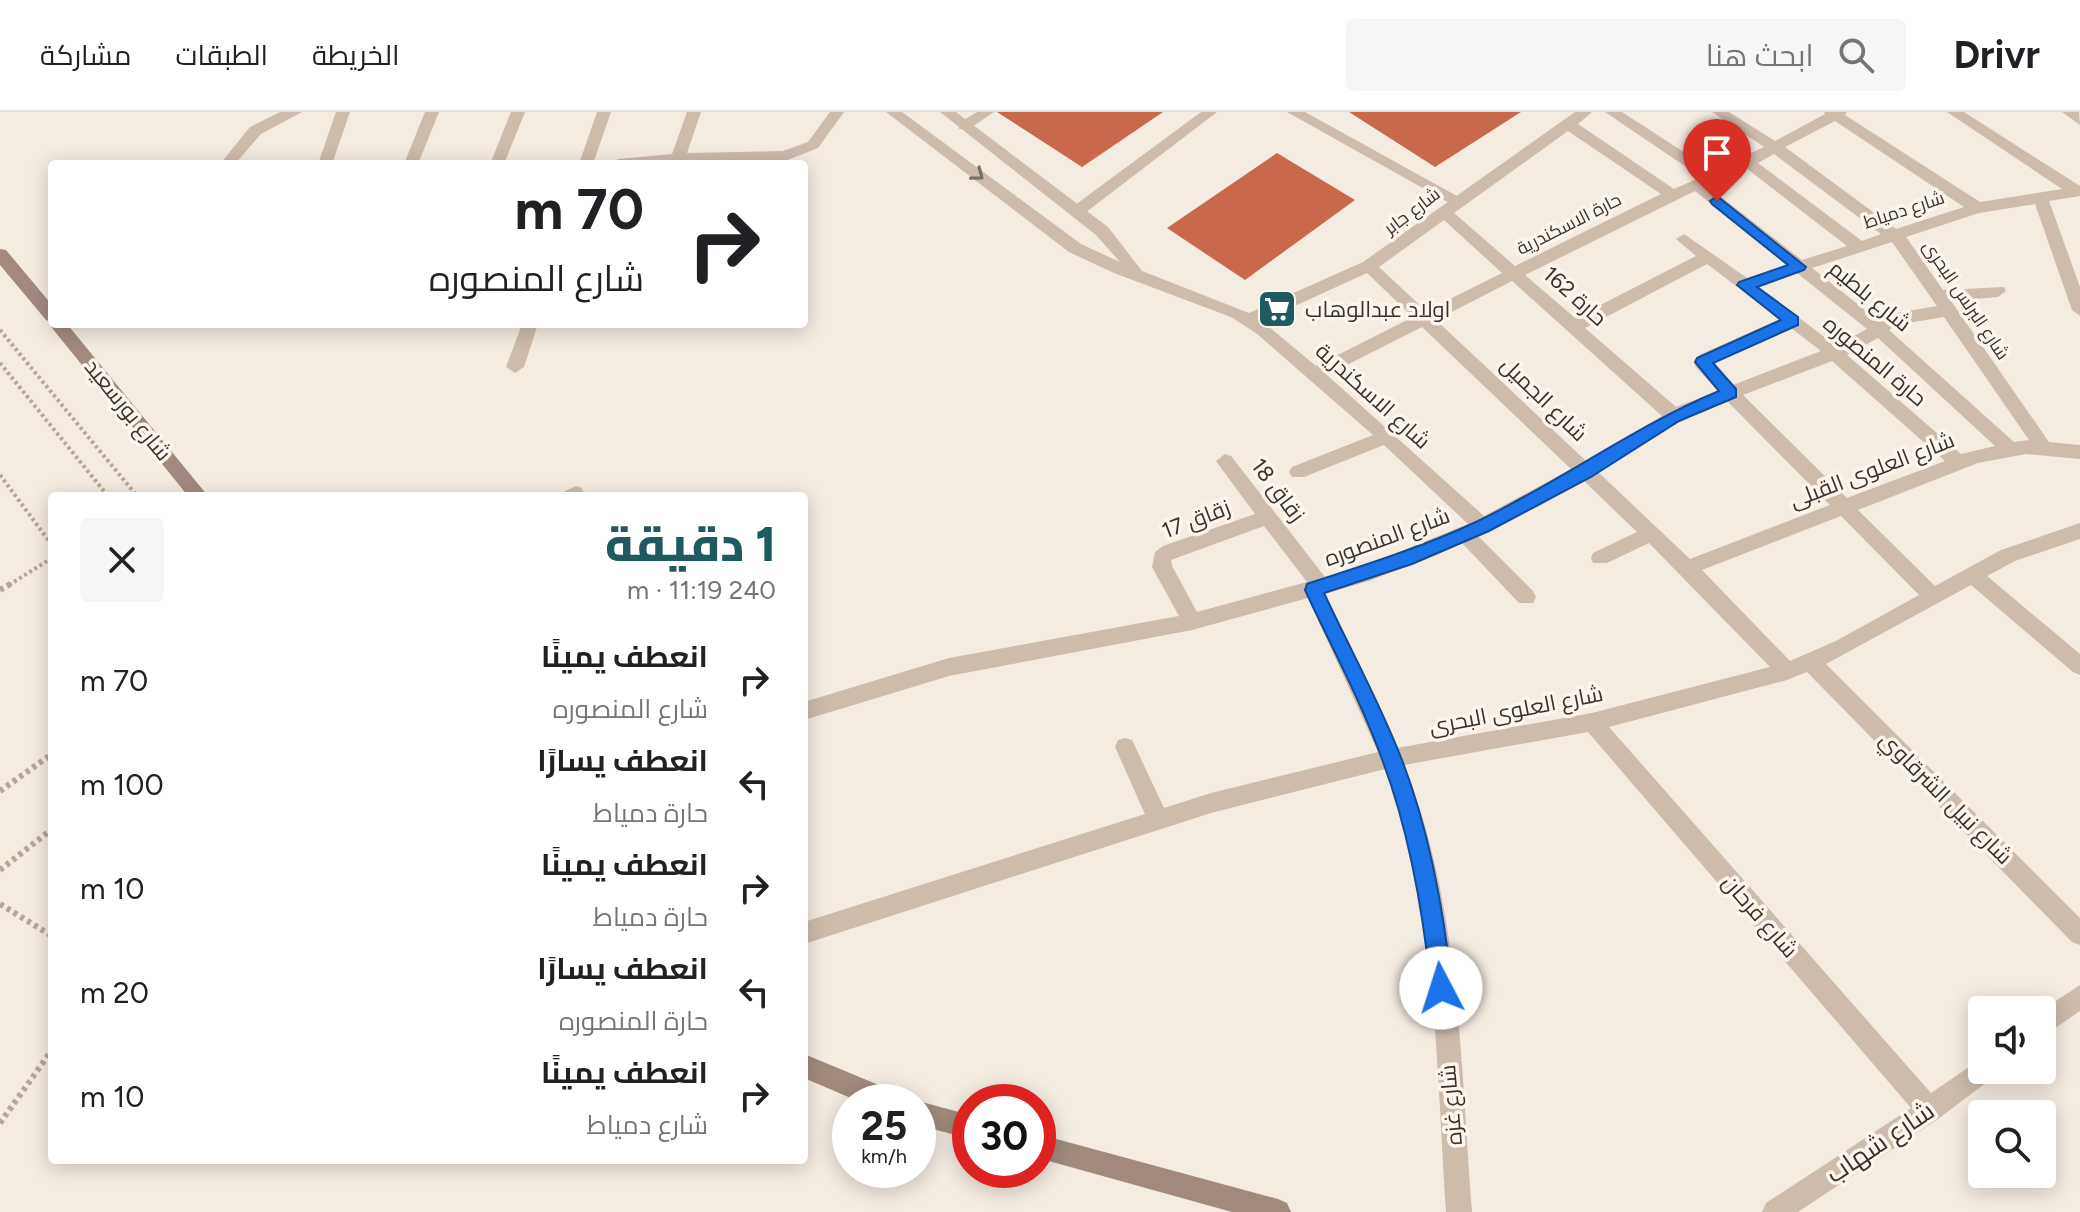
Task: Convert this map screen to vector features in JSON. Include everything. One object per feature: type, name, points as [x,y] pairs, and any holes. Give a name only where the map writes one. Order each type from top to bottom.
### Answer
[{"type":"main road","points":[[0,254],[48,311]]},
{"type":"main road","name":"شارع بورسعيد","points":[[61,328],[196,492]]},
{"type":"main road","points":[[808,1068],[846,1084]]},
{"type":"main road","points":[[1056,1151],[1278,1212]]},
{"type":"street","points":[[229,160],[254,129],[295,112]]},
{"type":"street","points":[[326,160],[343,112]]},
{"type":"street","points":[[413,160],[432,112]]},
{"type":"street","points":[[499,160],[518,112]]},
{"type":"street","points":[[587,160],[604,112]]},
{"type":"street","points":[[678,158],[694,112]]},
{"type":"street","points":[[658,160],[769,157],[800,152],[822,136],[837,112]]},
{"type":"street","name":"شارع الاسكندرية","points":[[893,112],[1075,248],[1136,275],[1222,306],[1249,320],[1316,373],[1387,437],[1474,530],[1526,597]]},
{"type":"street","points":[[947,112],[1112,241],[1136,275]]},
{"type":"street","points":[[935,143],[987,112]]},
{"type":"street","points":[[1076,212],[1210,112]]},
{"type":"street","name":"حارة 162","points":[[1294,112],[1451,207],[1515,274],[1674,416]]},
{"type":"street","name":"شارع جابر","points":[[1249,320],[1369,266],[1585,112]]},
{"type":"street","points":[[1612,112],[1713,178]]},
{"type":"street","name":"شارع البرلس البحرى","points":[[1719,112],[1775,147],[1909,249],[2043,447]]},
{"type":"street","points":[[1954,112],[2078,191]]},
{"type":"street","points":[[1836,113],[1977,208]]},
{"type":"street","name":"حارة الاسكندرية","points":[[1316,373],[1673,195],[1747,162],[1836,113]]},
{"type":"street","points":[[1568,124],[1673,195]]},
{"type":"street","points":[[1747,162],[1858,246]]},
{"type":"street","name":"شارع بلطيم","points":[[1697,185],[1878,329],[2009,448]]},
{"type":"street","name":"شارع دمياط","points":[[1745,285],[1977,208],[2041,200],[2078,191]]},
{"type":"street","points":[[2041,200],[2080,310]]},
{"type":"street","name":"حارة المنصوره","points":[[1684,239],[1833,352],[1958,462]]},
{"type":"street","points":[[1574,326],[1708,257]]},
{"type":"street","name":"شارع الجميل","points":[[1369,266],[1687,568],[1787,671]]},
{"type":"street","name":"شارع المنصوره","points":[[808,710],[978,660],[1192,622],[1318,588],[1406,559],[1474,530],[1585,472],[1674,416],[1868,339],[1891,320],[1998,291]]},
{"type":"street","points":[[1792,321],[1702,362],[1933,597]]},
{"type":"street","points":[[515,367],[529,328]]},
{"type":"street","points":[[1298,472],[1387,437]]},
{"type":"street","name":"شارع العلوى القبلى","points":[[1687,568],[1958,462],[2009,448],[2043,447],[2080,452]]},
{"type":"street","name":"زقاق 18","points":[[1225,461],[1269,517],[1318,588]]},
{"type":"street","name":"زقاق 17","points":[[1192,622],[1162,567],[1162,557],[1170,551],[1269,517]]},
{"type":"street","name":"شارع العلوى البحرى","points":[[808,932],[1158,818],[1392,758],[1592,722],[1787,671],[1811,662],[2008,555],[2080,531]]},
{"type":"street","points":[[1600,558],[1651,534]]},
{"type":"street","points":[[1972,574],[2080,666]]},
{"type":"street","name":"شارع غزه","points":[[1318,588],[1392,758],[1417,835],[1434,920],[1459,1212]]},
{"type":"street","name":"شارع نبيل الشرقاوي","points":[[1811,662],[2080,934]]},
{"type":"street","name":"شارع فرحان","points":[[1592,722],[1929,1110]]},
{"type":"street","points":[[1125,747],[1158,818]]},
{"type":"street","points":[[2056,1015],[2080,997]]},
{"type":"street","name":"شارع شهاب","points":[[1775,1212],[1968,1081]]},
{"type":"path","points":[[0,330],[134,492]]},
{"type":"path","points":[[0,363],[105,492]]},
{"type":"path","points":[[0,475],[48,540]]},
{"type":"path","points":[[0,590],[48,560]]},
{"type":"path","points":[[0,791],[48,757]]},
{"type":"path","points":[[0,870],[48,832]]},
{"type":"path","points":[[0,904],[48,934]]},
{"type":"path","points":[[0,1123],[48,1056]]},
{"type":"building","points":[[997,112],[1163,112],[1082,167]]},
{"type":"building","points":[[1349,112],[1521,112],[1435,167]]},
{"type":"building","points":[[1277,153],[1355,200],[1245,280],[1167,228]]},
{"type":"place","name":"اولاد عبدالوهاب","points":[[1277,309]]},
{"type":"route","points":[[1441,988],[1426,877],[1405,796],[1392,758],[1314,590],[1406,559],[1483,526],[1585,472],[1674,416],[1730,393],[1702,362],[1792,321],[1745,285],[1799,267],[1717,201]]}]
